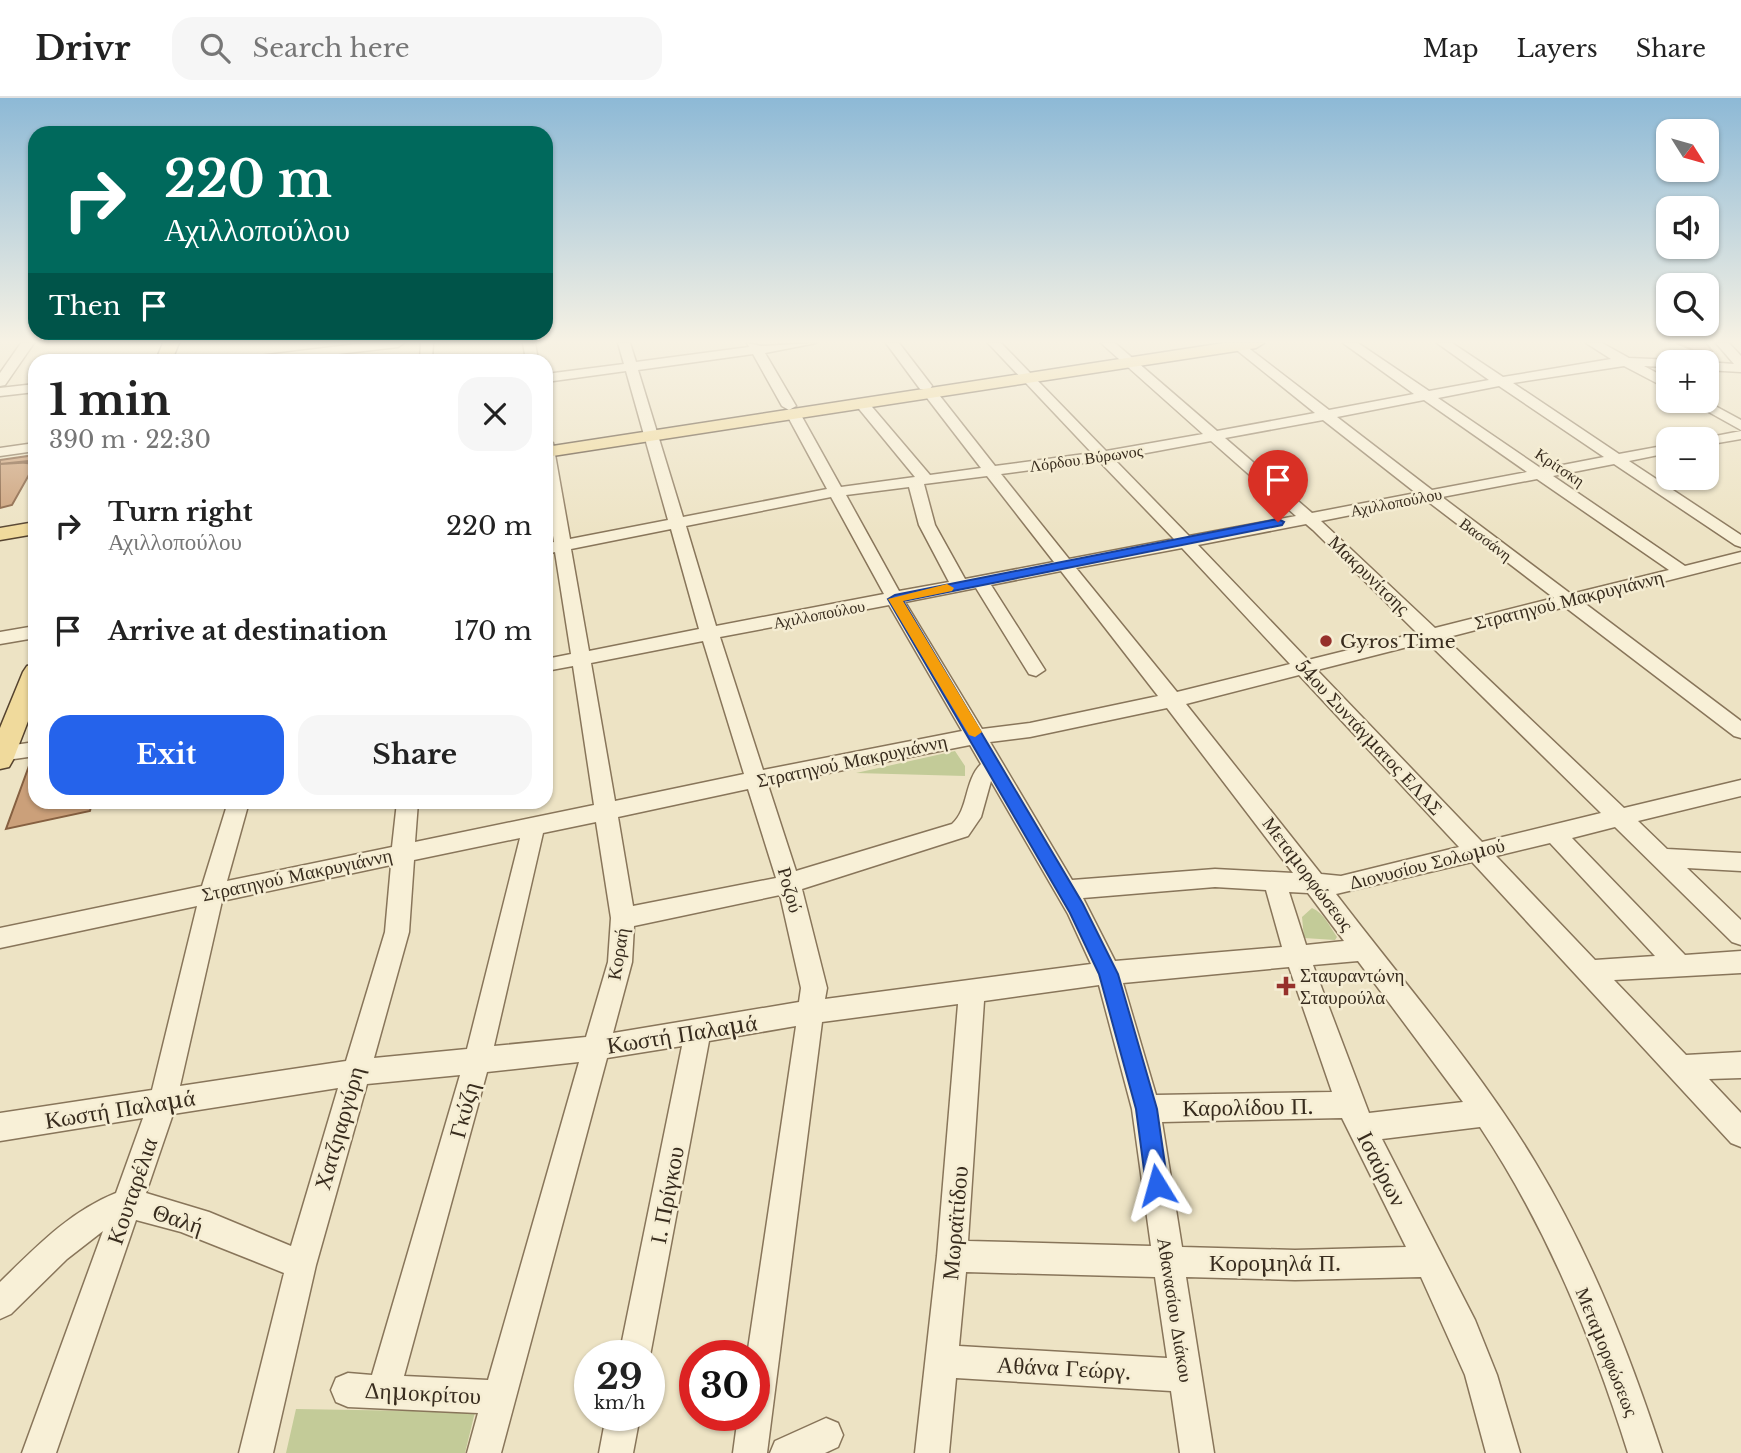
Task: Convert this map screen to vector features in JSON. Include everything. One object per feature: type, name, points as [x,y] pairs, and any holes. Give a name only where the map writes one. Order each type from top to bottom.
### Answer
[{"type":"main road","points":[[553,446],[818,406]]},
{"type":"main road","points":[[792,410],[836,406]]},
{"type":"main road","points":[[0,523],[28,519]]},
{"type":"main road","points":[[0,534],[28,529]]},
{"type":"main road","points":[[1,756],[28,689]]},
{"type":"street","name":"Ροζού","points":[[643,406],[710,635],[789,884],[812,972],[812,1012],[750,1453]]},
{"type":"street","name":"Αθανασίου Διάκου","points":[[790,406],[895,599],[1066,891],[1108,974],[1146,1109],[1197,1453]]},
{"type":"street","points":[[864,406],[921,481],[928,525],[960,586]]},
{"type":"street","name":"Μεταμορφώσεως","points":[[940,406],[1173,700],[1487,1113],[1528,1177],[1563,1245],[1614,1365],[1645,1453]]},
{"type":"street","name":"54ου Συντάγματος ΕΛΑΣ","points":[[1054,406],[1185,541],[1741,1133]]},
{"type":"street","name":"Μακρυνίτσης","points":[[1179,406],[1309,518],[1741,935]]},
{"type":"street","name":"Βασσάνη","points":[[1314,406],[1741,731]]},
{"type":"street","name":"Λόρδου Βύρωνος","points":[[555,547],[835,492],[1104,457],[1381,406]]},
{"type":"street","name":"Κρίτσκη","points":[[1438,406],[1683,572]]},
{"type":"street","points":[[1537,406],[1741,542]]},
{"type":"street","points":[[1718,413],[1741,426]]},
{"type":"street","points":[[1719,439],[1741,435]]},
{"type":"street","points":[[0,452],[28,448]]},
{"type":"street","name":"Αχιλλοπούλου","points":[[553,663],[1656,451]]},
{"type":"street","name":"Κοραή","points":[[484,1453],[594,1048],[620,962],[623,918],[582,659],[555,547],[553,525]]},
{"type":"street","name":"Στρατηγού Μακρυγιάννη","points":[[0,938],[936,742],[1030,730],[1173,700],[1741,557]]},
{"type":"street","points":[[980,581],[1036,670]]},
{"type":"street","points":[[0,638],[28,633]]},
{"type":"street","points":[[1,756],[28,750]]},
{"type":"street","points":[[623,918],[731,899],[789,884],[960,830],[970,821],[978,779],[994,764]]},
{"type":"street","name":"Διονυσίου Σολωμού","points":[[1066,891],[1215,878],[1274,879],[1315,885],[1341,885],[1741,789]]},
{"type":"street","name":"Κουταρέλια","points":[[39,1453],[163,1102],[212,893],[235,809]]},
{"type":"street","name":"Χατζηαργύρη","points":[[256,1453],[301,1265],[354,1073],[397,932],[406,809]]},
{"type":"street","name":"Γκύζη","points":[[383,1392],[477,1061],[534,826]]},
{"type":"street","points":[[1554,833],[1680,966]]},
{"type":"street","points":[[1662,858],[1741,862]]},
{"type":"street","name":"Ισαύρων","points":[[1274,879],[1297,955],[1355,1116],[1464,1331],[1481,1375],[1503,1453]]},
{"type":"street","name":"Κωστή Παλαμά","points":[[0,1127],[354,1073],[594,1048],[697,1034],[812,1012],[1108,974],[1364,950]]},
{"type":"street","points":[[1590,971],[1741,962]]},
{"type":"street","name":"Μωραϊτίδου","points":[[932,1453],[943,1361],[972,993]]},
{"type":"street","name":"Ι. Πρίγκου","points":[[638,1340],[697,1034]]},
{"type":"street","points":[[1679,1068],[1741,1065]]},
{"type":"street","name":"Καρολίδου Π.","points":[[1146,1109],[1355,1116],[1487,1113]]},
{"type":"street","name":"Θαλή","points":[[0,1303],[92,1221],[128,1205],[160,1211],[301,1265]]},
{"type":"street","name":"Κορομηλά Π.","points":[[952,1256],[1295,1265],[1429,1262]]},
{"type":"street","name":"Αθάνα Γεώργ.","points":[[943,1361],[1185,1375]]},
{"type":"street","name":"Δημοκρίτου","points":[[348,1390],[498,1396]]},
{"type":"street","points":[[616,1453],[620,1431]]},
{"type":"street","points":[[787,1453],[825,1436]]},
{"type":"green space","points":[[955,751],[965,766],[965,776],[856,773]]},
{"type":"green space","points":[[1312,908],[1326,921],[1337,937],[1335,940],[1304,938],[1302,917]]},
{"type":"green space","points":[[296,1409],[475,1412],[465,1453],[286,1453]]},
{"type":"building","points":[[28,456],[28,462],[0,464],[0,460]]},
{"type":"building","points":[[28,461],[28,476],[12,505],[0,508],[0,464]]},
{"type":"building","points":[[28,768],[28,809],[90,809],[90,811],[6,829]]},
{"type":"slow traffic","points":[[947,588],[895,599],[975,732]]},
{"type":"place","name":"Gyros Time","points":[[1326,641]]},
{"type":"place","name":"Σταυραντώνη Σταυρούλα","points":[[1286,986]]},
{"type":"route","points":[[1157,1185],[1146,1109],[1108,974],[1077,909],[895,599],[1278,522]]}]
